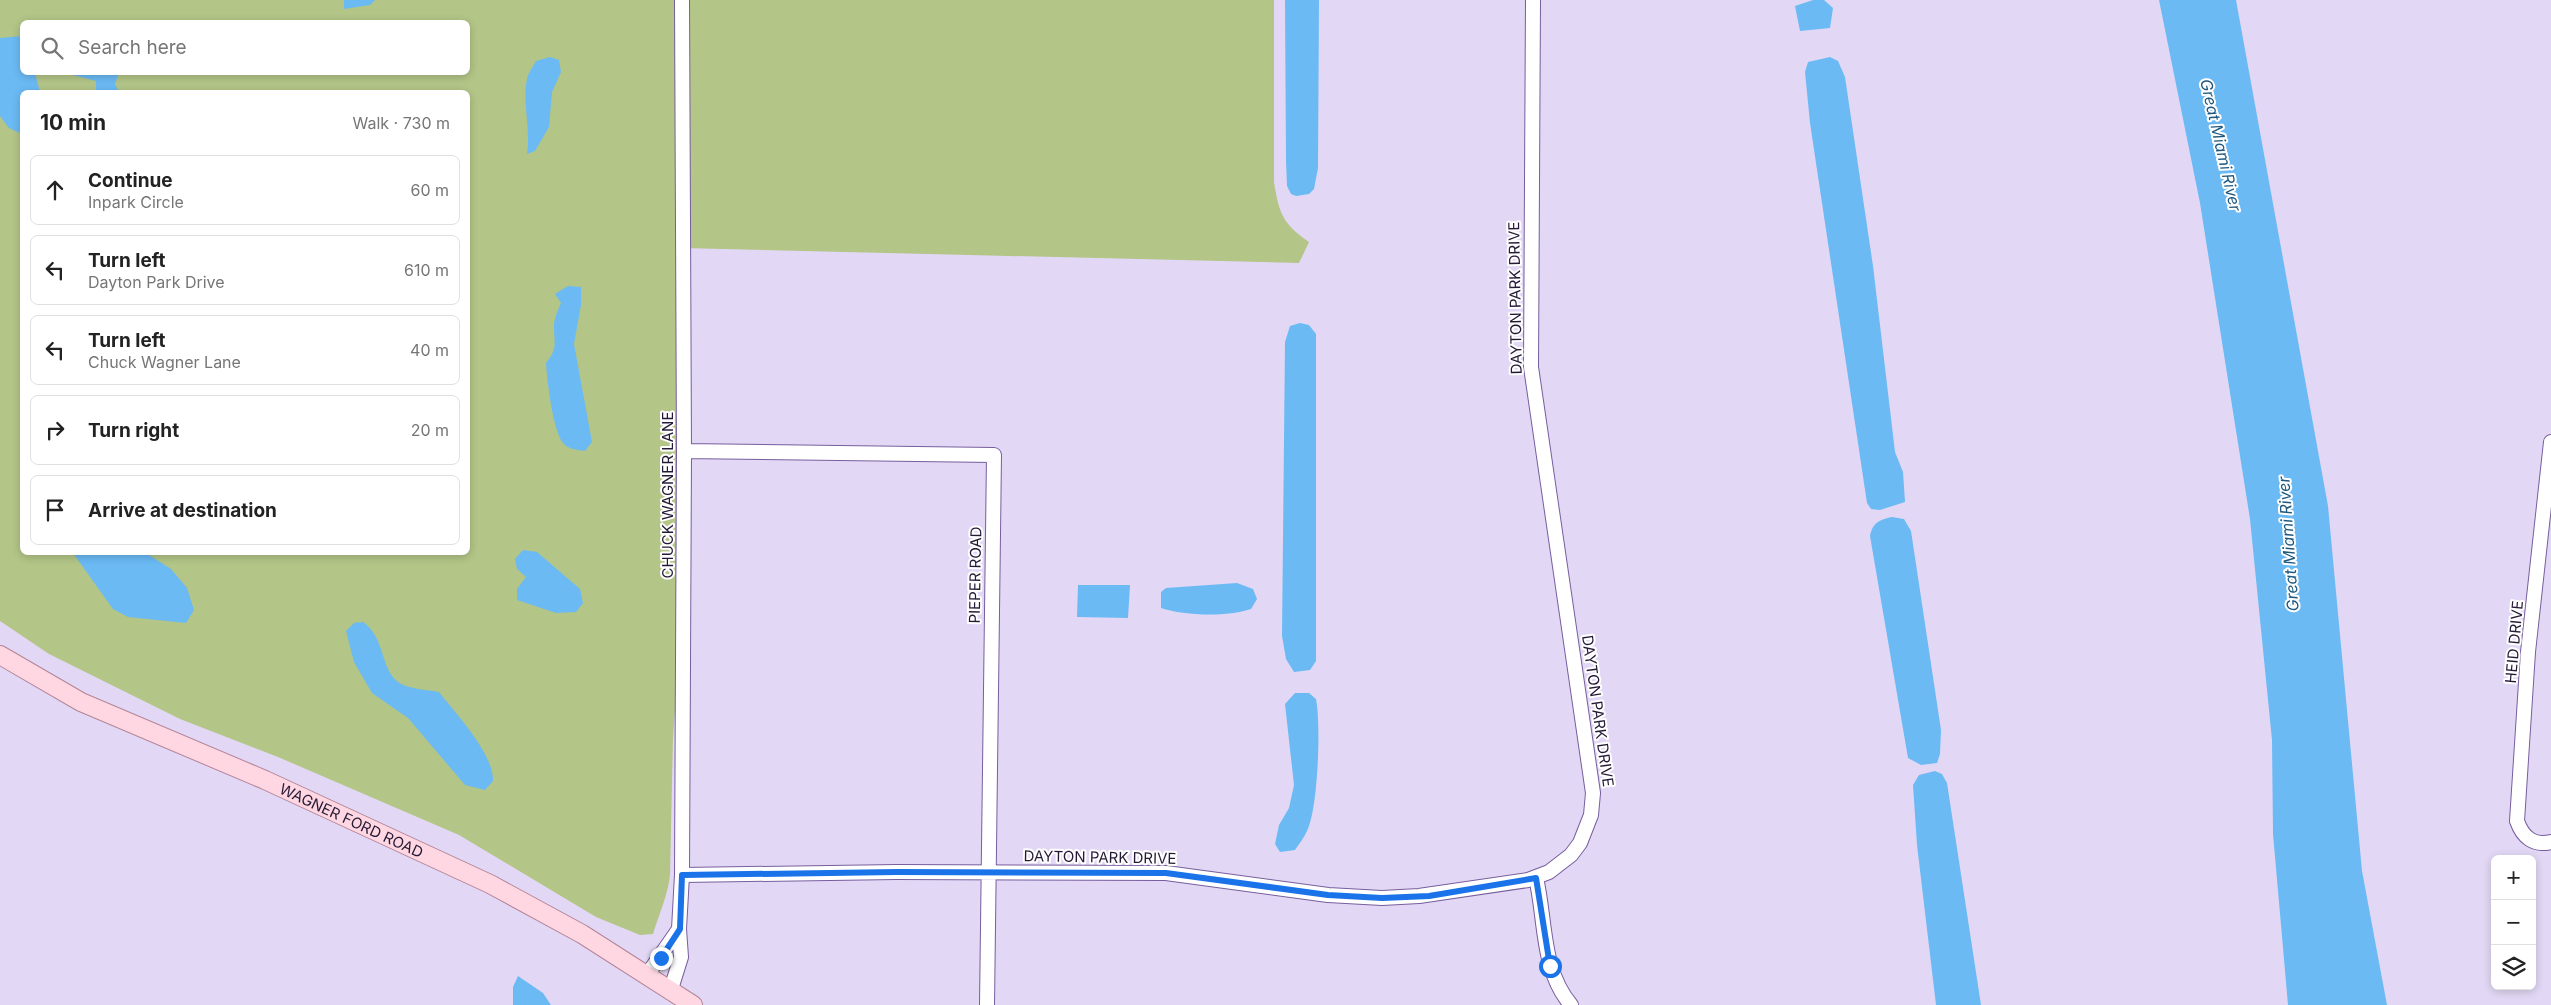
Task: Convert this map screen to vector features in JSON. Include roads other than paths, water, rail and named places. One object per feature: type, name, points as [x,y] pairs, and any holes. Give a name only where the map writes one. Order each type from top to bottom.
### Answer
[{"type":"main road","name":"WAGNER FORD ROAD","points":[[0,655],[81,702],[266,780],[490,884],[574,930],[671,989],[693,1005]]},
{"type":"street","name":"CHUCK WAGNER LANE","points":[[671,989],[681,956],[682,875],[684,451],[682,0]]},
{"type":"street","name":"DAYTON PARK DRIVE","points":[[682,875],[989,871],[1166,873],[1328,895],[1382,898],[1429,896],[1536,878],[1562,864],[1580,843],[1592,815],[1593,799],[1531,367],[1532,0]]},
{"type":"street","name":"HEID DRIVE","points":[[2551,442],[2528,652],[2517,822],[2520,830],[2530,840],[2551,842]]},
{"type":"street","name":"PIEPER ROAD","points":[[684,451],[994,455],[987,1005]]},
{"type":"street","points":[[1536,878],[1550,966],[1561,991],[1571,1005]]},
{"type":"street","points":[[647,975],[680,929]]},
{"type":"water","points":[[344,0],[375,0],[370,5],[344,9]]},
{"type":"water","points":[[1285,0],[1319,0],[1318,168],[1314,189],[1309,194],[1296,196],[1291,194],[1287,186]]},
{"type":"water","points":[[1813,0],[1824,0],[1833,8],[1830,28],[1800,31],[1795,6]]},
{"type":"water","name":"Great Miami River","points":[[2159,0],[2236,0],[2328,506],[2362,871],[2387,1005],[2288,1005],[2273,834],[2272,740],[2250,519],[2200,203]]},
{"type":"water","points":[[20,36],[20,75],[36,75],[39,90],[20,90],[20,133],[9,128],[0,116],[0,38]]},
{"type":"water","points":[[550,57],[559,60],[561,72],[552,92],[549,127],[535,151],[527,154],[528,135],[525,98],[527,79],[536,61]]},
{"type":"water","points":[[1830,57],[1838,61],[1845,77],[1873,266],[1895,452],[1903,472],[1905,502],[1880,510],[1871,509],[1867,503],[1810,123],[1805,72],[1808,62]]},
{"type":"water","points":[[73,75],[118,75],[115,84],[118,90],[96,90],[96,81]]},
{"type":"water","points":[[568,286],[581,287],[581,305],[574,344],[592,442],[585,451],[567,447],[559,437],[551,405],[546,363],[554,346],[554,326],[556,314],[561,303],[555,294]]},
{"type":"water","points":[[1300,323],[1309,325],[1316,334],[1316,661],[1310,670],[1294,672],[1286,659],[1282,636],[1285,342],[1290,326]]},
{"type":"water","points":[[1892,517],[1904,519],[1911,531],[1941,730],[1940,754],[1937,763],[1921,765],[1908,758],[1870,536],[1877,522]]},
{"type":"water","points":[[523,550],[537,552],[580,589],[583,603],[576,612],[556,613],[517,600],[517,589],[526,577],[517,569],[515,559]]},
{"type":"water","points":[[74,555],[149,555],[171,569],[187,588],[194,610],[186,623],[128,617],[113,609]]},
{"type":"water","points":[[1237,583],[1253,589],[1257,599],[1251,609],[1241,612],[1206,615],[1182,613],[1161,608],[1161,592],[1166,588]]},
{"type":"water","points":[[1078,585],[1130,585],[1128,618],[1077,617]]},
{"type":"water","points":[[363,622],[376,637],[389,671],[394,678],[405,686],[439,692],[473,735],[492,770],[493,781],[485,790],[465,785],[408,718],[372,693],[354,662],[346,631],[354,623]]},
{"type":"water","points":[[1295,693],[1309,693],[1316,699],[1318,710],[1318,762],[1315,799],[1309,826],[1303,839],[1295,850],[1280,852],[1275,844],[1279,825],[1289,808],[1294,785],[1285,704]]},
{"type":"water","points":[[1935,771],[1942,774],[1947,783],[1981,1005],[1936,1005],[1917,845],[1913,785],[1919,775]]},
{"type":"water","points":[[518,976],[543,993],[551,1005],[513,1005],[513,987]]}]
